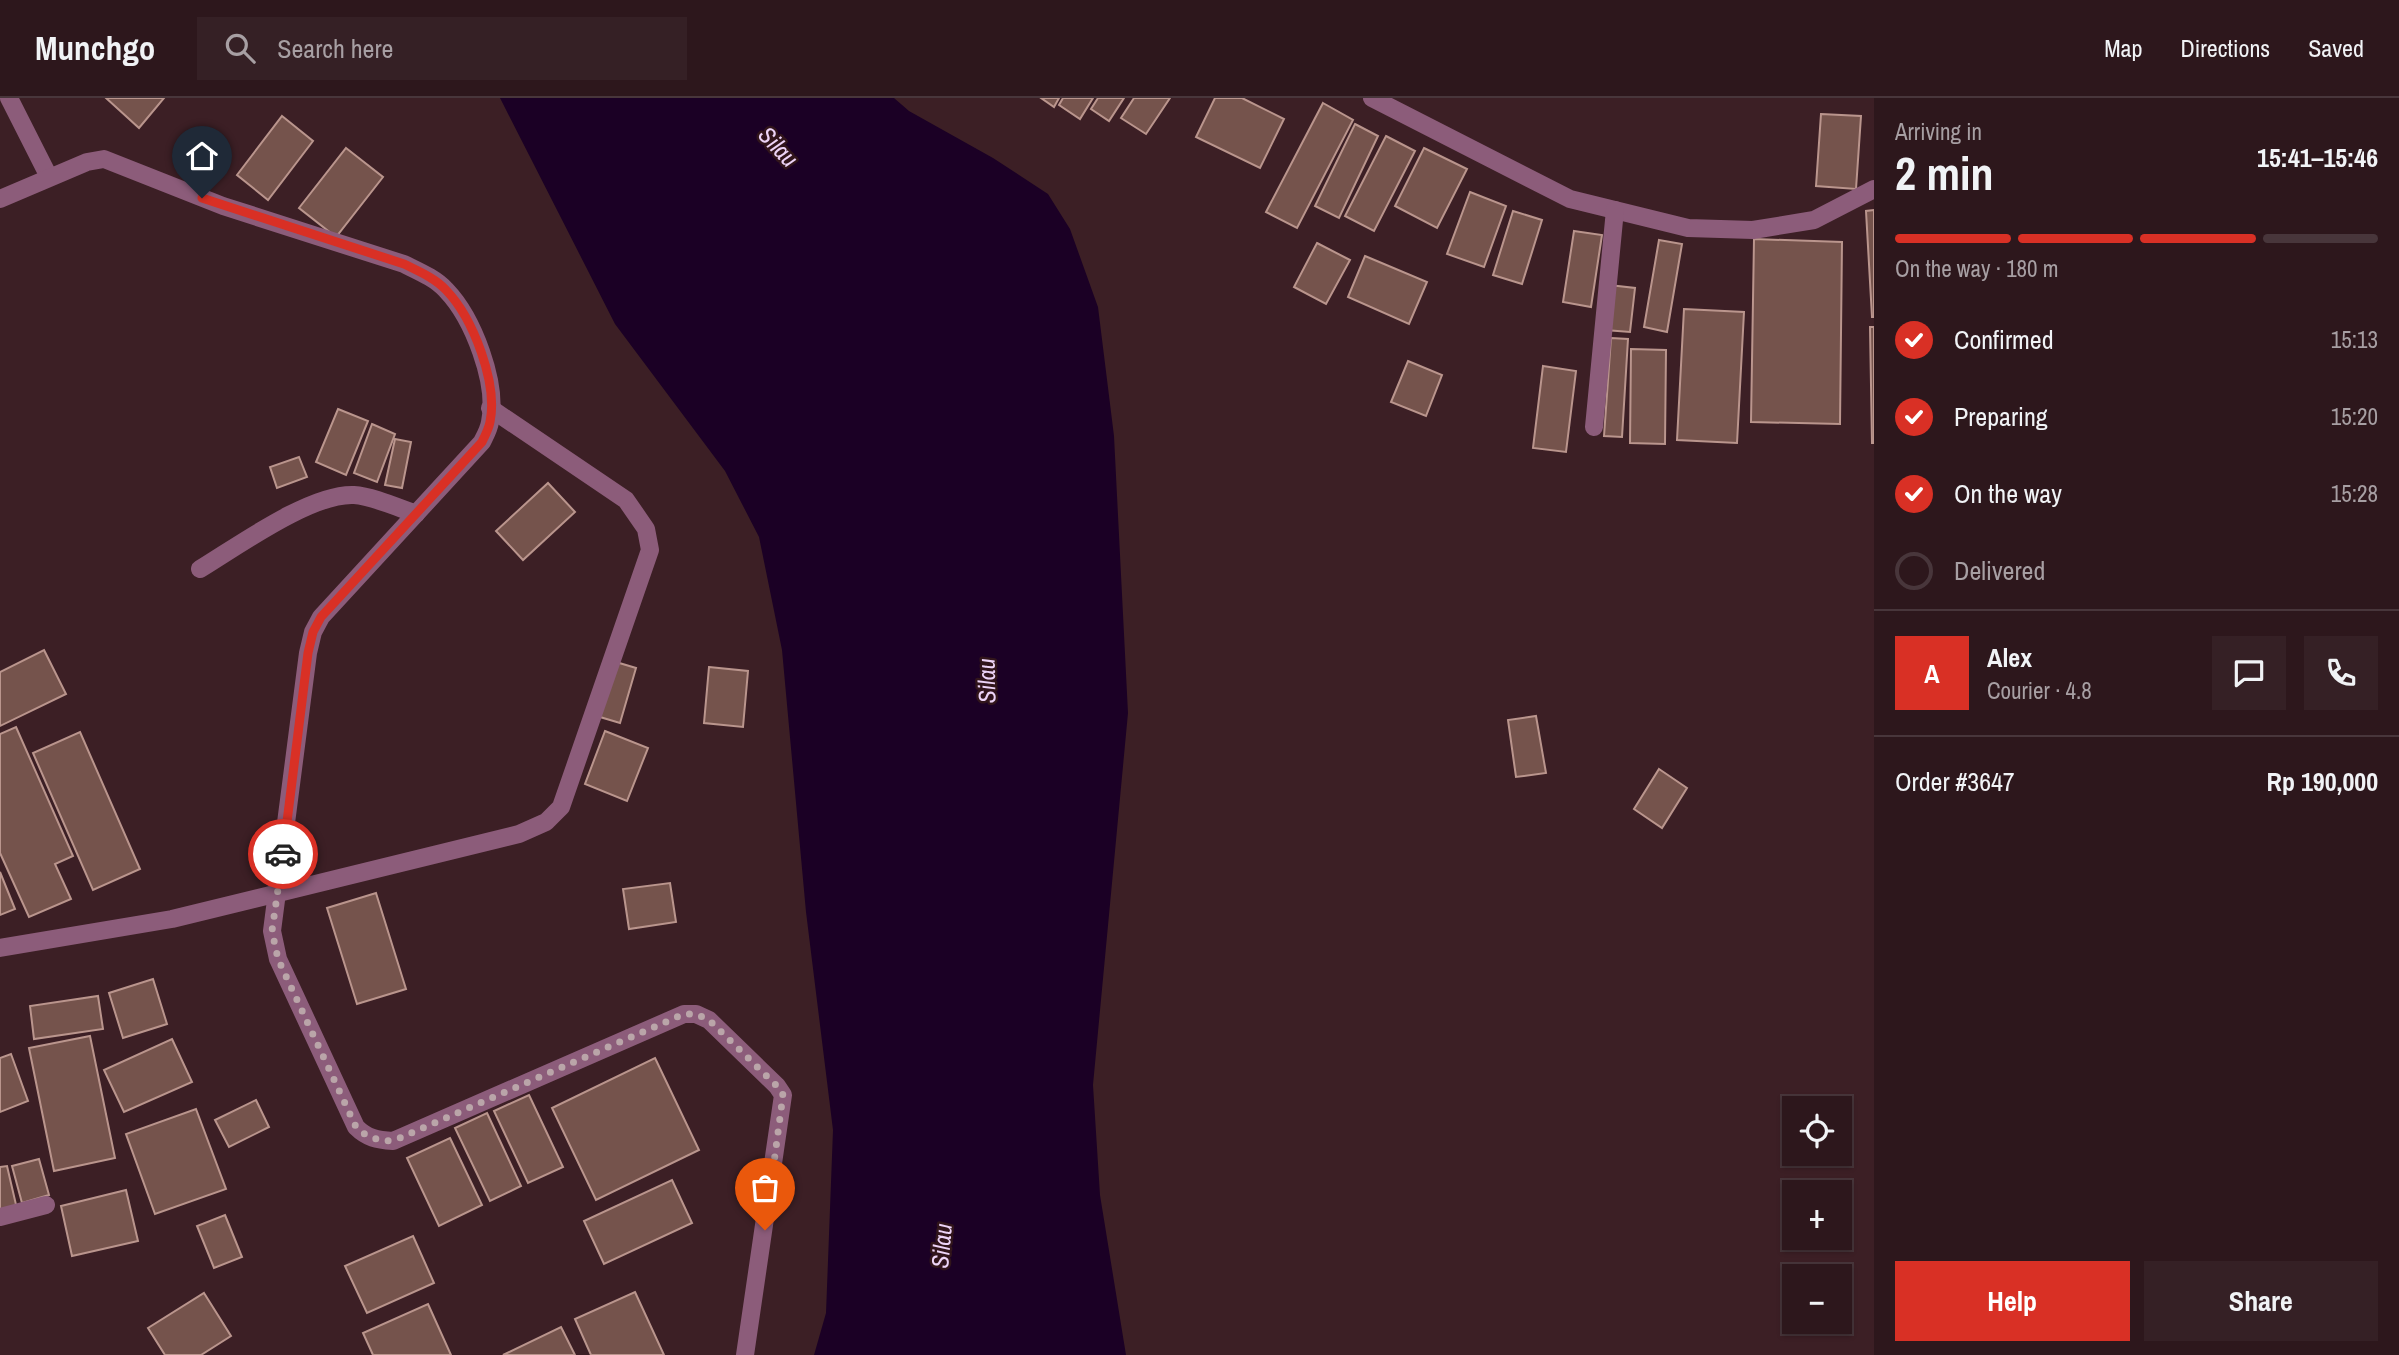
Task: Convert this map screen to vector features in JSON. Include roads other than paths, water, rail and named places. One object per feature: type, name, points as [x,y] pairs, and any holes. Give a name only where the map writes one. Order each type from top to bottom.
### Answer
[{"type":"street","points":[[9,98],[49,177]]},
{"type":"street","points":[[1373,98],[1570,199],[1688,228],[1753,230],[1814,220],[1874,189]]},
{"type":"street","points":[[0,199],[87,162],[104,159],[223,206],[404,264],[425,274],[445,289],[465,315],[484,362],[491,392],[490,422],[482,442],[321,617],[313,632],[308,653],[272,931],[278,959],[356,1127],[364,1136],[377,1140],[393,1141],[684,1014],[696,1014],[709,1020],[783,1095],[784,1105],[745,1355]]},
{"type":"street","points":[[1594,427],[1615,210]]},
{"type":"street","points":[[0,948],[172,919],[519,834],[546,821],[561,807],[650,550],[646,529],[626,500],[490,408]]},
{"type":"street","points":[[200,569],[299,510],[332,498],[355,495],[416,514]]},
{"type":"street","points":[[0,1217],[47,1205]]},
{"type":"water","name":"Silau","points":[[500,98],[894,98],[909,111],[993,158],[1048,194],[1070,229],[1098,307],[1114,436],[1128,713],[1093,1085],[1100,1195],[1126,1355],[814,1355],[826,1313],[833,1130],[806,912],[782,650],[759,537],[725,471],[615,324]]}]
